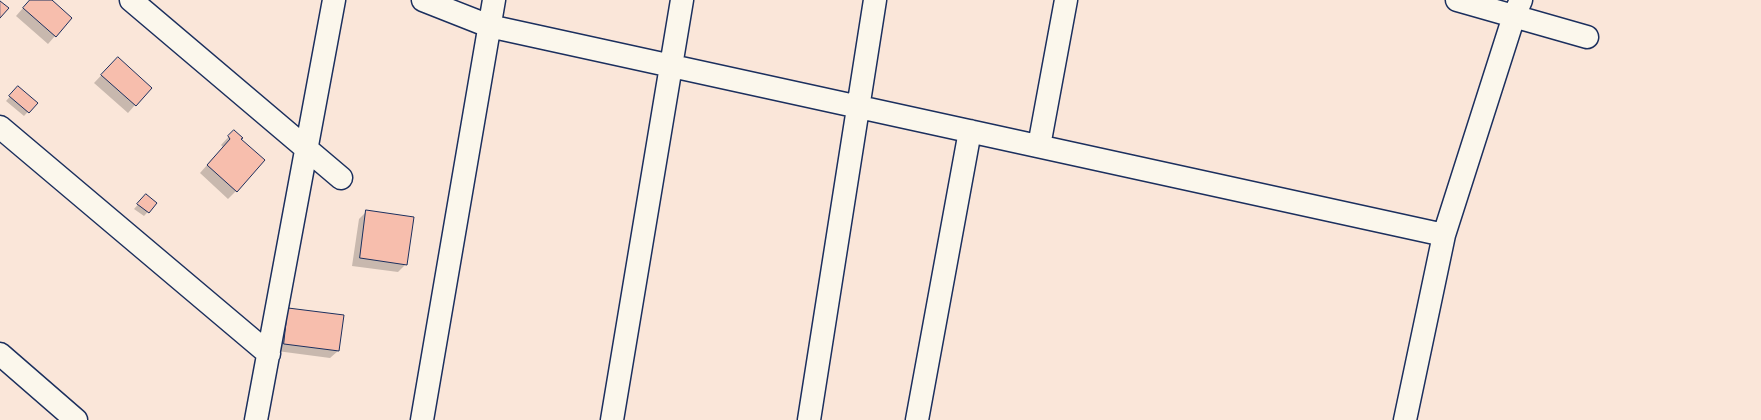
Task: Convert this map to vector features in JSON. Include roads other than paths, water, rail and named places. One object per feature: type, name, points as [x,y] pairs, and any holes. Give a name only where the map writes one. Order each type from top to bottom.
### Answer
[{"type":"street","points":[[131,0],[341,178]]},
{"type":"street","points":[[256,420],[334,0]]},
{"type":"street","points":[[423,0],[489,26],[1444,235]]},
{"type":"street","points":[[422,420],[494,0]]},
{"type":"street","points":[[612,420],[682,0]]},
{"type":"street","points":[[809,420],[875,0]]},
{"type":"street","points":[[1039,146],[1066,0]]},
{"type":"street","points":[[1457,0],[1518,8],[1587,37]]},
{"type":"street","points":[[1405,420],[1444,235],[1518,8]]},
{"type":"street","points":[[0,127],[269,354]]},
{"type":"street","points":[[917,420],[970,131]]},
{"type":"street","points":[[0,354],[76,420]]}]
